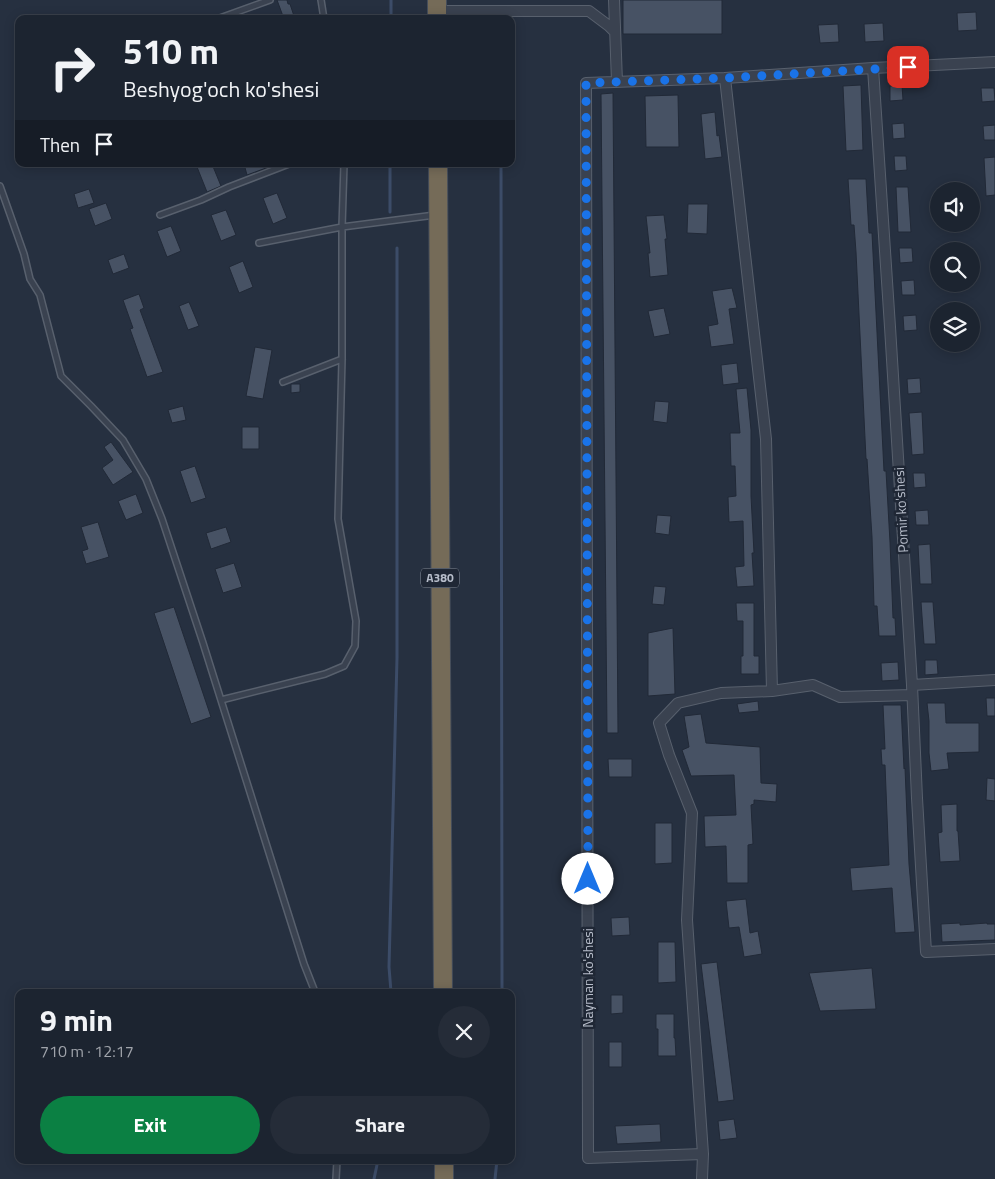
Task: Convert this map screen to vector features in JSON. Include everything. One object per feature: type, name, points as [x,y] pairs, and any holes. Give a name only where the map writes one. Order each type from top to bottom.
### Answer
[{"type":"highway","name":"A380","points":[[438,167],[443,989]]},
{"type":"highway","points":[[444,1164],[444,1179]]},
{"type":"street","points":[[614,0],[617,82],[725,78],[995,62]]},
{"type":"street","points":[[437,10],[589,11],[615,32]]},
{"type":"street","name":"Pomir ko'shesi","points":[[873,68],[912,690],[926,952],[995,949]]},
{"type":"street","points":[[725,78],[766,439],[772,692]]},
{"type":"street","name":"Nayman ko'shesi","points":[[617,82],[586,83],[588,1158],[703,1154]]},
{"type":"street","points":[[702,1179],[703,1154],[687,920],[692,813],[669,755],[659,723],[678,703],[721,693],[772,692],[813,685],[840,697],[995,680]]},
{"type":"lane","points":[[228,15],[270,0]]},
{"type":"lane","points":[[321,0],[323,15]]},
{"type":"lane","points":[[160,215],[281,167]]},
{"type":"lane","points":[[221,700],[325,674],[344,666],[355,646],[356,621],[338,519],[344,167]]},
{"type":"lane","points":[[0,186],[24,254],[30,279],[40,294],[61,376],[123,440],[146,479],[162,519],[313,989]]},
{"type":"lane","points":[[259,244],[342,227],[438,214]]},
{"type":"lane","points":[[283,382],[342,359]]},
{"type":"lane","points":[[336,1179],[337,1164]]},
{"type":"building","points":[[277,0],[287,0],[294,15],[283,15]]},
{"type":"building","points":[[623,0],[722,0],[722,34],[623,34]]},
{"type":"building","points":[[976,12],[977,30],[958,31],[957,13]]},
{"type":"building","points":[[883,23],[884,41],[865,42],[864,24]]},
{"type":"building","points":[[838,24],[839,42],[820,43],[818,25]]},
{"type":"building","points":[[861,85],[863,150],[846,151],[843,86]]},
{"type":"building","points":[[902,85],[903,100],[890,101],[890,86]]},
{"type":"building","points":[[981,88],[994,88],[995,101],[982,102]]},
{"type":"building","points":[[613,93],[618,733],[607,733],[601,94]]},
{"type":"building","points":[[678,95],[679,147],[646,147],[645,96]]},
{"type":"building","points":[[715,112],[717,136],[719,135],[722,157],[705,159],[701,114]]},
{"type":"building","points":[[904,123],[905,138],[893,139],[892,124]]},
{"type":"building","points":[[995,125],[995,140],[984,140],[983,126]]},
{"type":"building","points":[[894,156],[906,156],[907,170],[895,171]]},
{"type":"building","points":[[995,157],[995,195],[986,196],[984,158]]},
{"type":"building","points":[[197,167],[213,167],[221,186],[207,192]]},
{"type":"building","points":[[245,167],[269,167],[247,175]]},
{"type":"building","points":[[848,179],[866,179],[869,233],[872,233],[884,471],[886,471],[893,618],[895,618],[896,636],[879,636],[877,606],[874,606],[872,537],[866,459],[856,252],[854,225],[851,225]]},
{"type":"building","points":[[896,187],[908,187],[911,232],[898,232]]},
{"type":"building","points":[[89,189],[94,203],[78,208],[74,194]]},
{"type":"building","points":[[277,193],[287,218],[273,224],[263,198]]},
{"type":"building","points":[[106,203],[112,219],[95,226],[89,209]]},
{"type":"building","points":[[688,204],[708,204],[707,234],[687,233]]},
{"type":"building","points":[[226,210],[236,235],[221,241],[211,215]]},
{"type":"building","points":[[664,215],[668,275],[650,277],[648,253],[650,253],[646,216]]},
{"type":"building","points":[[171,226],[181,251],[167,257],[157,231]]},
{"type":"building","points":[[899,248],[912,248],[913,262],[900,263]]},
{"type":"building","points":[[124,254],[129,268],[113,274],[108,260]]},
{"type":"building","points":[[243,261],[253,287],[239,293],[229,267]]},
{"type":"building","points":[[914,280],[915,295],[902,295],[901,281]]},
{"type":"building","points":[[732,288],[737,308],[729,309],[734,344],[711,347],[708,326],[718,324],[712,291]]},
{"type":"building","points":[[139,294],[144,308],[140,310],[163,372],[147,377],[130,329],[133,328],[123,300]]},
{"type":"building","points":[[189,302],[199,326],[188,330],[179,306]]},
{"type":"building","points":[[664,308],[670,334],[654,337],[648,311]]},
{"type":"building","points":[[916,315],[917,330],[904,331],[903,316]]},
{"type":"building","points":[[255,347],[272,350],[263,399],[246,396]]},
{"type":"building","points":[[737,363],[739,383],[723,385],[721,365]]},
{"type":"building","points":[[920,378],[921,393],[908,394],[907,379]]},
{"type":"building","points":[[291,384],[300,384],[300,392],[291,393]]},
{"type":"building","points":[[747,388],[751,430],[754,586],[737,587],[735,567],[744,566],[743,521],[729,522],[728,497],[736,496],[735,466],[731,466],[730,433],[740,433],[736,389]]},
{"type":"building","points":[[655,401],[669,402],[667,423],[653,421]]},
{"type":"building","points":[[183,406],[186,420],[172,423],[168,410]]},
{"type":"building","points":[[922,412],[924,454],[912,455],[909,413]]},
{"type":"building","points":[[242,427],[259,427],[259,449],[242,449]]},
{"type":"building","points":[[111,442],[133,472],[113,485],[102,468],[113,460],[104,447]]},
{"type":"building","points":[[195,466],[206,498],[191,503],[180,471]]},
{"type":"building","points":[[913,473],[925,473],[926,487],[914,488]]},
{"type":"building","points":[[136,494],[143,513],[126,520],[118,501]]},
{"type":"building","points":[[928,510],[929,525],[916,525],[915,511]]},
{"type":"building","points":[[657,515],[671,516],[669,535],[655,533]]},
{"type":"building","points":[[98,522],[109,557],[86,564],[82,551],[88,549],[81,527]]},
{"type":"building","points":[[226,527],[231,542],[211,549],[206,533]]},
{"type":"building","points":[[930,544],[932,584],[920,584],[918,545]]},
{"type":"building","points":[[234,563],[242,587],[223,593],[215,569]]},
{"type":"building","points":[[654,586],[666,587],[664,605],[652,604]]},
{"type":"building","points":[[921,602],[933,602],[936,644],[924,644]]},
{"type":"building","points":[[736,603],[754,603],[754,656],[759,656],[759,674],[741,674],[743,621],[737,621]]},
{"type":"building","points":[[174,607],[211,717],[191,724],[154,613]]},
{"type":"building","points":[[673,628],[675,694],[648,696],[648,633]]},
{"type":"building","points":[[925,660],[937,660],[938,674],[925,675]]},
{"type":"building","points":[[898,662],[899,680],[882,681],[881,663]]},
{"type":"building","points":[[986,698],[995,698],[995,716],[987,716]]},
{"type":"building","points":[[758,701],[759,711],[739,713],[737,704]]},
{"type":"building","points":[[927,703],[945,703],[946,723],[979,723],[979,752],[947,753],[949,769],[931,771]]},
{"type":"building","points":[[883,705],[901,705],[909,864],[915,932],[895,933],[892,888],[852,891],[850,868],[889,865],[885,765],[882,765],[881,749],[885,749]]},
{"type":"building","points":[[701,714],[706,743],[760,747],[761,783],[777,784],[776,802],[754,800],[754,804],[751,805],[753,844],[748,845],[748,883],[727,883],[726,846],[705,847],[704,816],[736,815],[734,775],[691,776],[682,750],[689,747],[684,716]]},
{"type":"building","points":[[608,759],[632,759],[632,777],[609,777]]},
{"type":"building","points":[[987,778],[995,779],[995,801],[986,800]]},
{"type":"building","points":[[957,804],[960,861],[940,862],[938,833],[942,832],[941,805]]},
{"type":"building","points":[[655,823],[672,823],[672,863],[655,864]]},
{"type":"building","points":[[746,899],[750,933],[758,931],[762,954],[744,957],[739,927],[729,928],[726,901]]},
{"type":"building","points":[[629,917],[630,935],[612,936],[611,918]]},
{"type":"building","points":[[960,923],[960,925],[995,924],[995,940],[942,942],[941,924]]},
{"type":"building","points":[[658,942],[675,942],[676,982],[658,983]]},
{"type":"building","points":[[717,962],[734,1100],[718,1102],[701,964]]},
{"type":"building","points":[[872,968],[876,1009],[820,1011],[809,973]]},
{"type":"building","points":[[611,995],[623,995],[623,1013],[611,1014]]},
{"type":"building","points":[[656,1014],[674,1014],[676,1056],[658,1056]]},
{"type":"building","points":[[609,1042],[622,1042],[622,1067],[609,1067]]},
{"type":"building","points":[[734,1119],[737,1138],[720,1140],[718,1121]]},
{"type":"building","points":[[660,1124],[661,1142],[617,1144],[615,1126]]},
{"type":"waterway","points":[[391,0],[391,15]]},
{"type":"waterway","points":[[390,167],[390,212]]},
{"type":"waterway","points":[[501,167],[502,989]]},
{"type":"waterway","points":[[391,989],[389,967],[397,658],[397,248]]},
{"type":"waterway","points":[[374,1179],[377,1164]]},
{"type":"waterway","points":[[495,1179],[497,1164]]},
{"type":"route","points":[[588,879],[586,83],[725,78],[908,67]]}]
